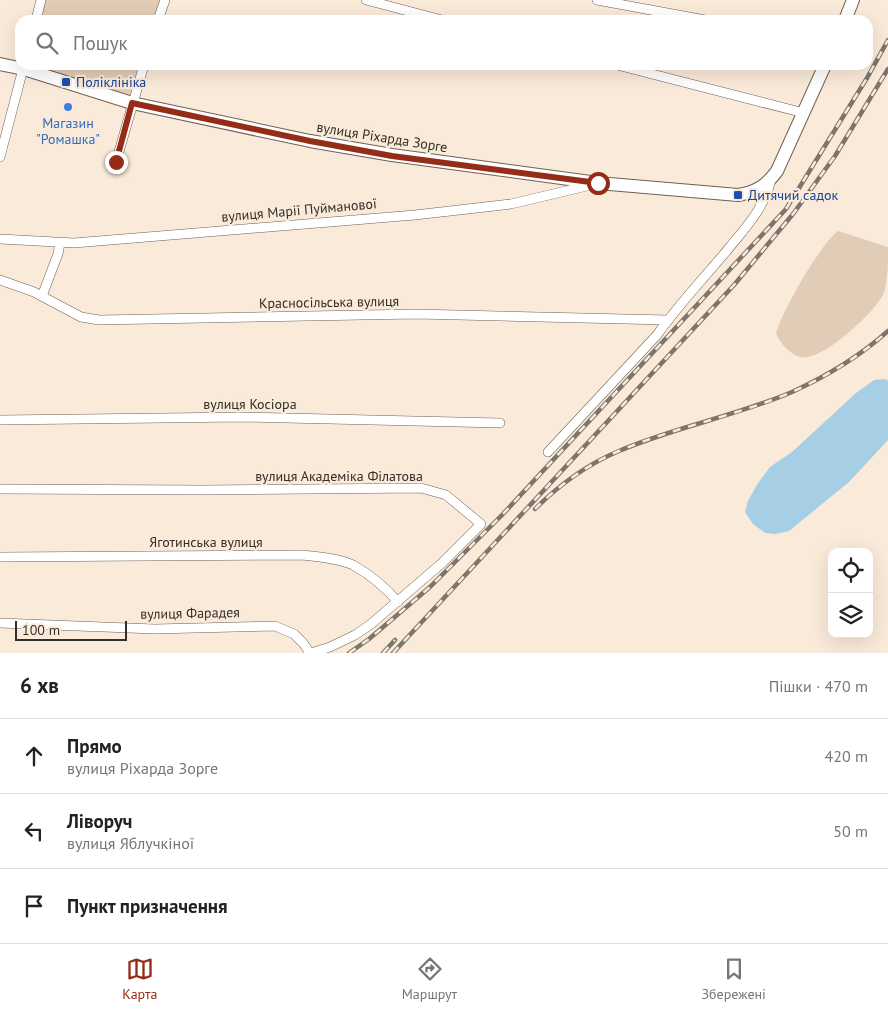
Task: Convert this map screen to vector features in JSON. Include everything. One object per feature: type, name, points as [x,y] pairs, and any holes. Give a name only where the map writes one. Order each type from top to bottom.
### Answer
[{"type":"street","points":[[37,15],[41,0]]},
{"type":"street","points":[[160,15],[165,0]]},
{"type":"street","points":[[366,0],[423,15]]},
{"type":"street","points":[[597,0],[678,15]]},
{"type":"street","points":[[846,15],[853,0]]},
{"type":"street","name":"вулиця Ріхарда Зорге","points":[[0,64],[15,66]]},
{"type":"street","points":[[0,157],[5,121],[23,70]]},
{"type":"street","name":"вулиця Ріхарда Зорге","points":[[33,70],[132,103],[310,141],[392,156],[598,183],[738,195],[751,193],[768,182]]},
{"type":"street","points":[[116,162],[142,70]]},
{"type":"street","points":[[636,70],[804,113]]},
{"type":"street","points":[[548,452],[657,334],[754,217],[767,195],[768,182],[782,161],[823,70]]},
{"type":"street","name":"вулиця Марії Пуйманової","points":[[0,239],[60,243],[95,242],[479,208],[511,204],[598,183]]},
{"type":"street","points":[[42,296],[58,254],[60,243]]},
{"type":"street","name":"Красносільська вулиця","points":[[0,280],[42,296],[82,317],[99,320],[416,314],[668,320]]},
{"type":"street","name":"вулиця Косіора","points":[[0,420],[243,417],[500,423]]},
{"type":"street","name":"вулиця Академіка Філатова","points":[[0,488],[203,490],[421,488],[446,495],[481,524],[442,563],[398,602],[355,635],[330,647],[311,653]]},
{"type":"street","name":"Яготинська вулиця","points":[[0,557],[303,555],[353,565],[390,592],[398,602]]},
{"type":"street","name":"вулиця Фарадея","points":[[0,623],[155,629],[275,626],[294,634],[311,653]]},
{"type":"shaded area","points":[[45,0],[160,0],[156,15],[41,15]]},
{"type":"shaded area","points":[[40,70],[138,70],[131,95]]},
{"type":"shaded area","points":[[838,231],[888,247],[887,277],[884,293],[871,311],[839,340],[817,354],[808,357],[798,356],[784,346],[776,333],[802,279],[821,250]]},
{"type":"water","points":[[874,380],[888,380],[888,440],[849,482],[789,531],[776,534],[765,533],[753,524],[745,512],[748,501],[770,467],[792,452],[856,393]]},
{"type":"railway","points":[[873,67],[888,40]]},
{"type":"railway","points":[[393,653],[734,285],[793,214],[835,156],[888,69]]},
{"type":"railway","points":[[349,653],[369,639],[430,587],[503,514],[786,209],[871,70]]},
{"type":"railway","points":[[535,509],[574,476],[607,456],[662,435],[749,408],[792,392],[842,365],[888,331]]},
{"type":"railway","points":[[383,653],[395,640]]},
{"type":"place","name":"Поліклініка","points":[[66,82]]},
{"type":"place","name":"Магазин \"Ромашка\"","points":[[68,107]]},
{"type":"place","name":"Дитячий садок","points":[[738,195]]},
{"type":"route","points":[[116,162],[132,103],[310,141],[392,156],[598,183]]}]
